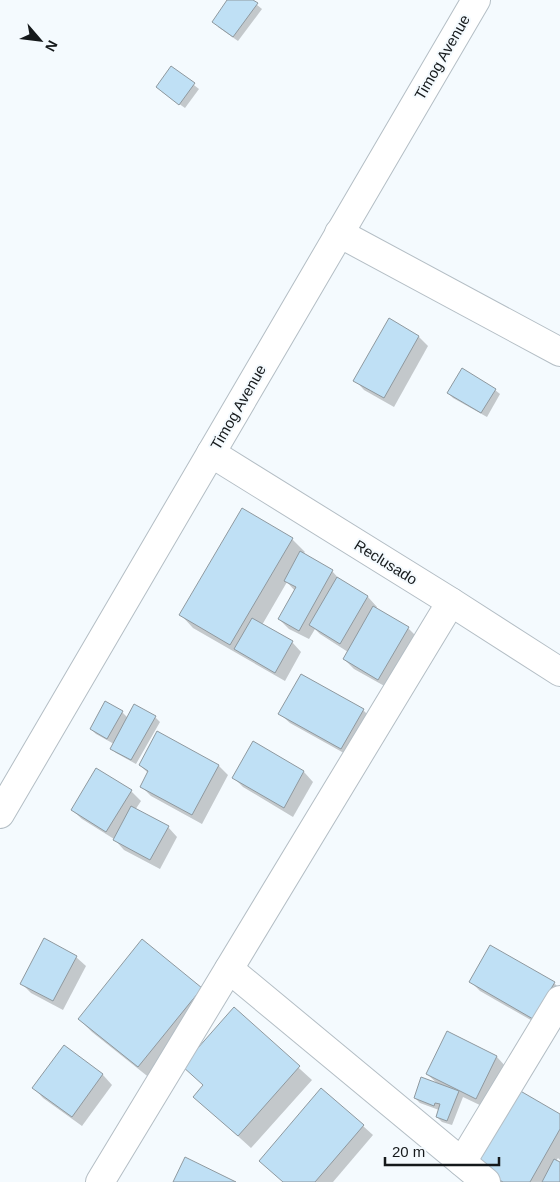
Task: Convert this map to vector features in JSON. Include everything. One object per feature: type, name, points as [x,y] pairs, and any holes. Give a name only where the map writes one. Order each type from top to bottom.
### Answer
[{"type":"street","name":"Timog Avenue","points":[[0,814],[476,0]]},
{"type":"street","points":[[339,233],[560,352]]},
{"type":"street","name":"Reclusado","points":[[211,453],[560,672]]},
{"type":"street","points":[[100,1182],[451,602]]},
{"type":"street","points":[[229,969],[486,1182]]},
{"type":"street","points":[[462,1162],[560,1000]]},
{"type":"building","points":[[227,0],[253,0],[258,3],[233,37],[212,22]]},
{"type":"building","points":[[171,66],[195,83],[179,105],[156,87]]},
{"type":"building","points":[[389,318],[419,336],[384,398],[353,381]]},
{"type":"building","points":[[462,368],[496,389],[481,413],[447,393]]},
{"type":"building","points":[[242,508],[293,538],[230,645],[179,615]]},
{"type":"building","points":[[300,551],[333,570],[299,631],[278,619],[296,587],[284,581]]},
{"type":"building","points":[[337,577],[368,596],[340,644],[309,625]]},
{"type":"building","points":[[373,606],[409,627],[378,680],[343,659]]},
{"type":"building","points":[[252,618],[293,641],[275,673],[234,649]]},
{"type":"building","points":[[301,674],[364,709],[341,749],[278,714]]},
{"type":"building","points":[[105,701],[123,711],[107,739],[90,729]]},
{"type":"building","points":[[134,704],[156,716],[131,760],[110,749]]},
{"type":"building","points":[[157,731],[219,765],[192,815],[140,787],[148,771],[139,765]]},
{"type":"building","points":[[253,741],[304,771],[284,808],[232,778]]},
{"type":"building","points":[[96,768],[132,790],[106,832],[71,810]]},
{"type":"building","points":[[131,806],[169,826],[150,860],[113,840]]},
{"type":"building","points":[[44,938],[77,956],[53,1001],[20,984]]},
{"type":"building","points":[[142,939],[202,988],[138,1067],[78,1019]]},
{"type":"building","points":[[490,945],[555,982],[533,1019],[469,982]]},
{"type":"building","points":[[234,1007],[300,1066],[238,1136],[193,1097],[203,1085],[182,1066]]},
{"type":"building","points":[[447,1031],[497,1056],[476,1099],[426,1074]]},
{"type":"building","points":[[64,1045],[103,1074],[72,1117],[32,1088]]},
{"type":"building","points":[[421,1077],[459,1091],[447,1121],[436,1117],[440,1104],[435,1103],[434,1106],[414,1098]]},
{"type":"building","points":[[321,1088],[364,1125],[315,1182],[283,1182],[259,1161]]},
{"type":"building","points":[[517,1089],[560,1114],[560,1129],[530,1182],[503,1182],[473,1165]]},
{"type":"building","points":[[185,1157],[236,1182],[173,1182]]},
{"type":"building","points":[[554,1159],[560,1162],[560,1182],[542,1182]]}]
